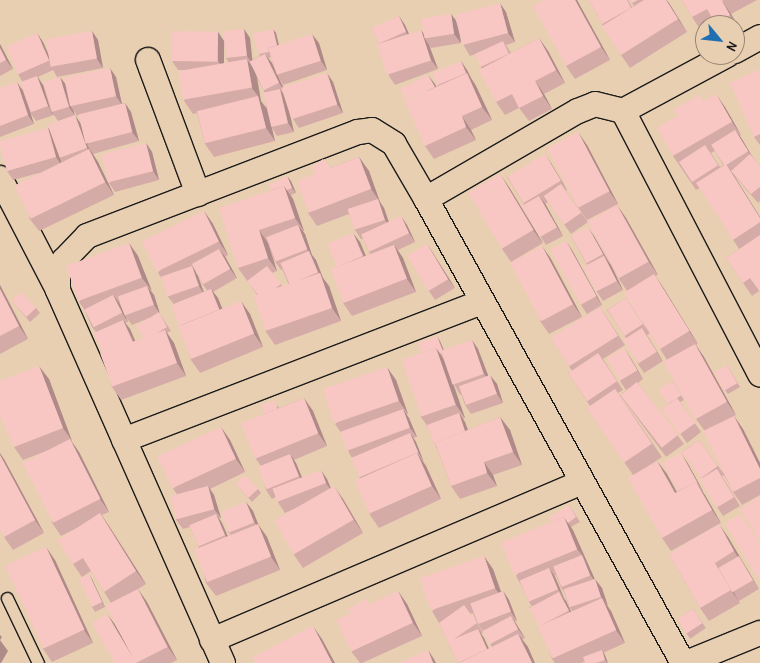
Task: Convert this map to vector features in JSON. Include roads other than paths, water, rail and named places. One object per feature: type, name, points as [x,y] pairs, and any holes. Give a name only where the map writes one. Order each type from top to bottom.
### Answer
[{"type":"street","points":[[745,45],[760,37]]},
{"type":"street","points":[[148,60],[198,194]]},
{"type":"street","points":[[426,199],[578,111],[595,104],[623,111],[708,65]]},
{"type":"street","points":[[623,111],[760,374]]},
{"type":"street","points":[[58,290],[64,260],[87,236],[372,130],[394,144],[685,663],[760,633]]},
{"type":"street","points":[[0,178],[58,290],[223,663]]},
{"type":"street","points":[[124,440],[482,302]]},
{"type":"street","points":[[212,640],[582,482]]},
{"type":"lane","points":[[7,598],[38,663]]}]
